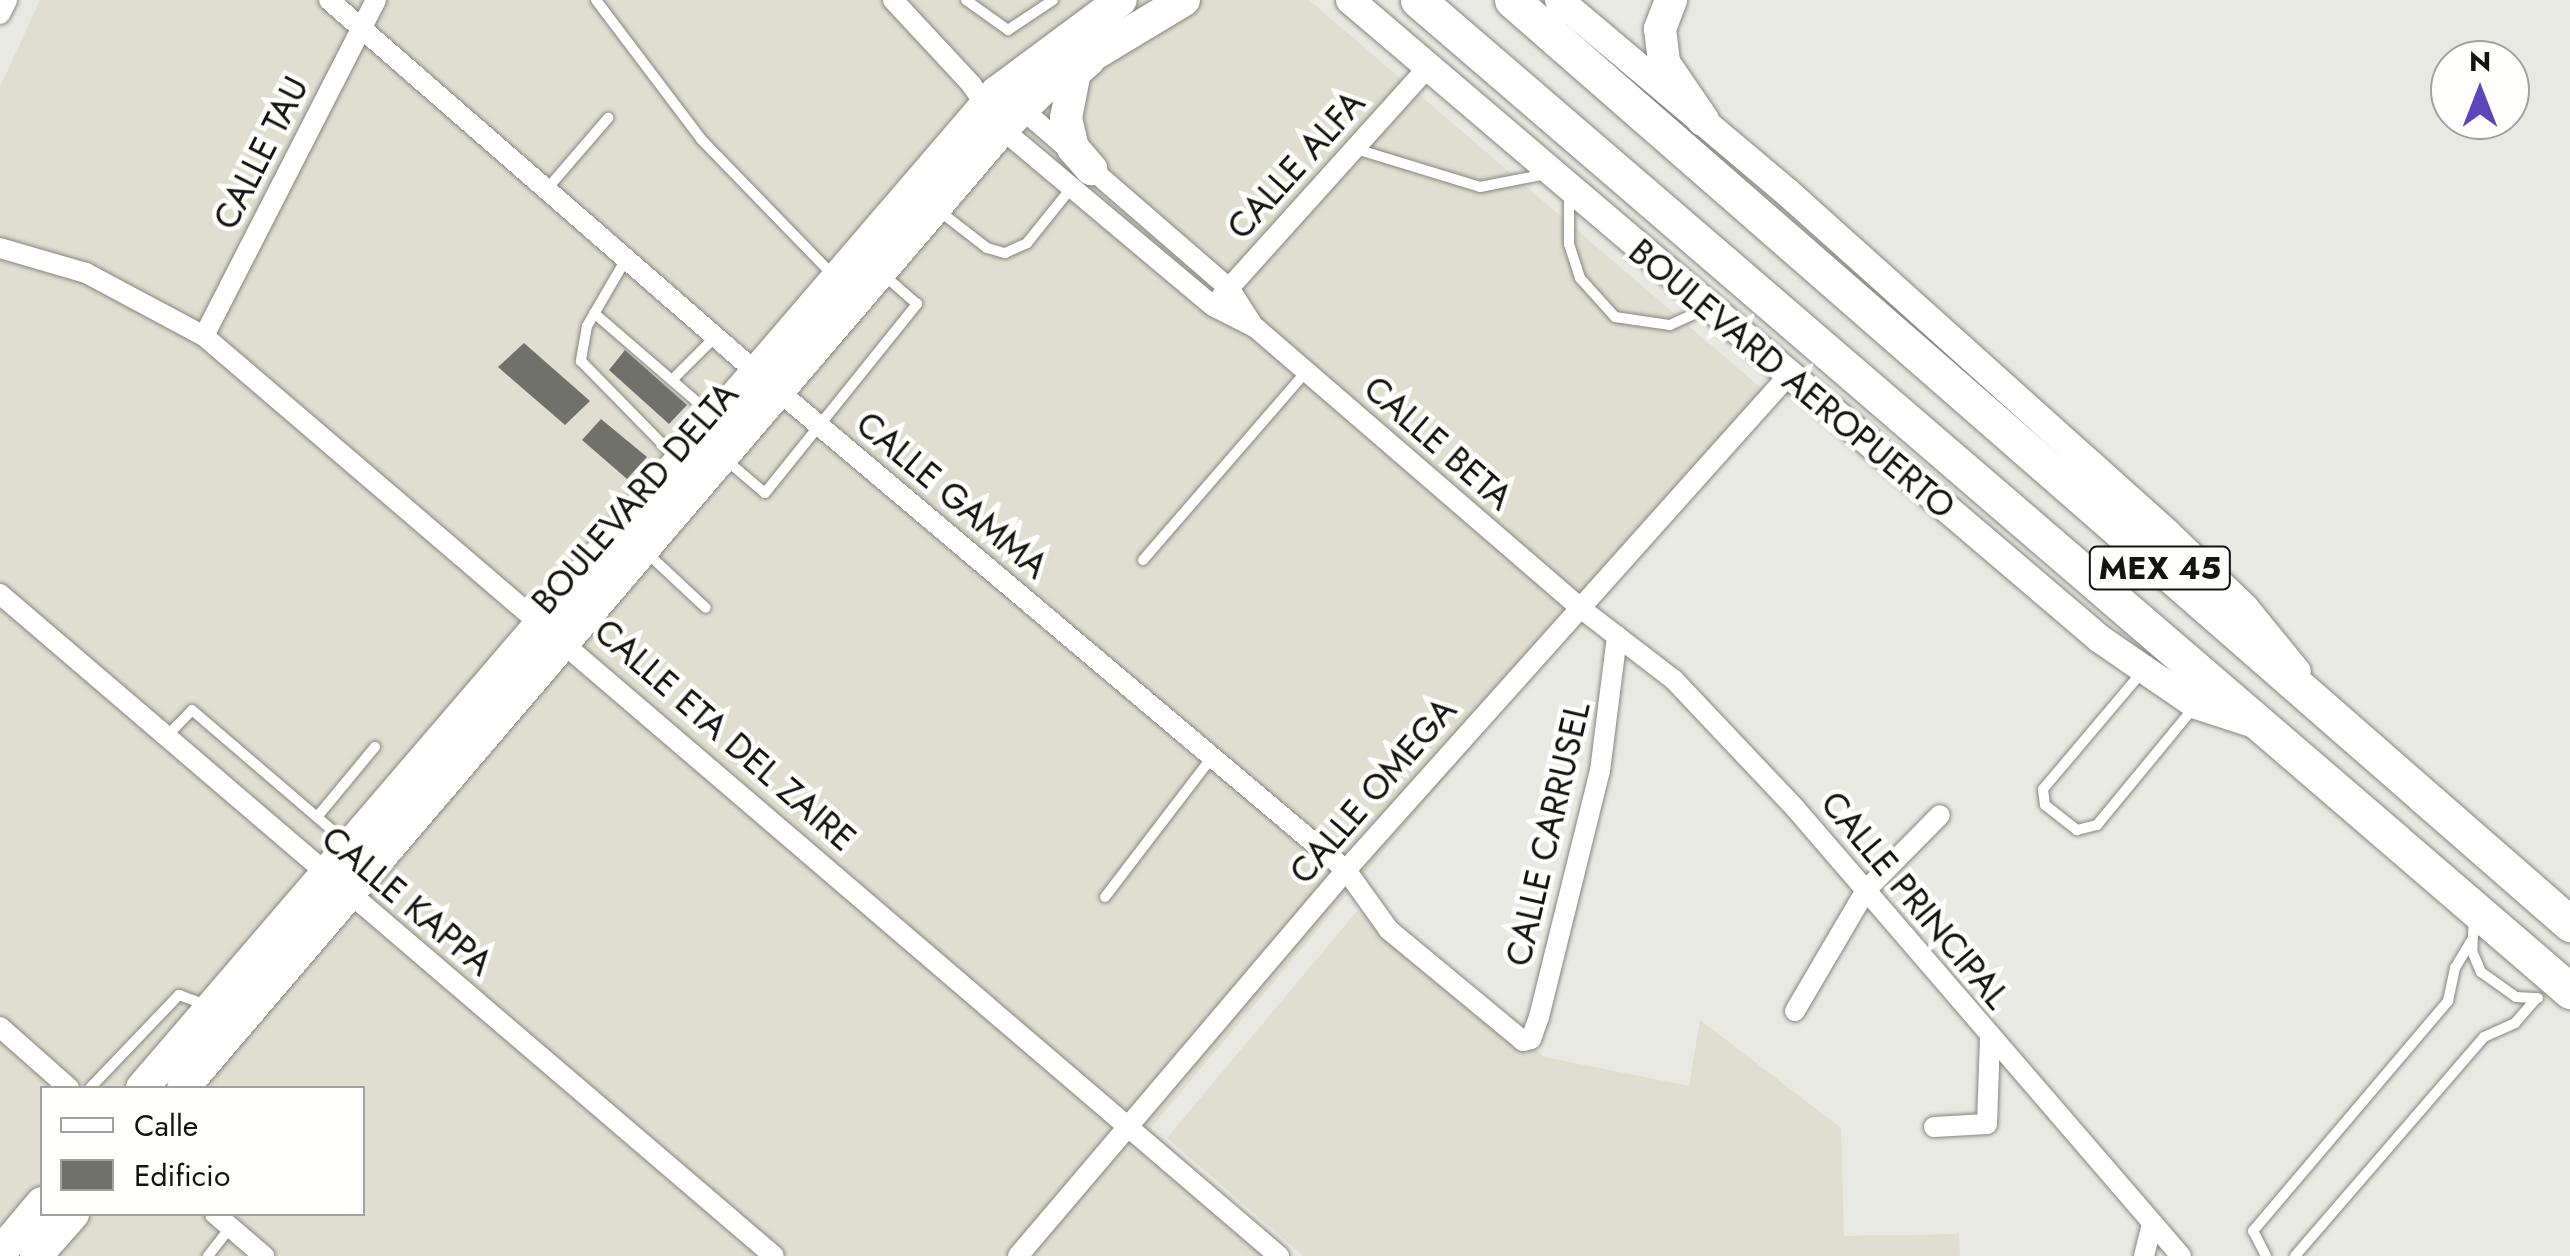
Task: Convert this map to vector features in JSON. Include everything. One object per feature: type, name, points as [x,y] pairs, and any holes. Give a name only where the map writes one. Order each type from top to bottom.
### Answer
[{"type":"highway","name":"BOULEVARD AEROPUERTO","points":[[1418,0],[1701,246],[2154,658],[2204,695],[2255,724],[2474,926],[2559,993]]},
{"type":"highway","name":"MEX 45","points":[[1512,0],[2570,923]]},
{"type":"main road","name":"BOULEVARD DELTA","points":[[144,1086],[211,1008],[337,885],[351,846],[554,631],[644,550],[724,458],[768,382],[838,278],[996,104],[1121,0]]},
{"type":"main road","name":"BOULEVARD DELTA","points":[[184,1086],[337,885],[554,631],[679,461],[716,418],[768,382],[880,272],[936,208],[996,104],[1100,51],[1184,0]]},
{"type":"main road","points":[[1671,0],[1660,29],[1664,63],[1703,120]]},
{"type":"main road","points":[[1082,178],[1066,105],[1075,72],[1100,51]]},
{"type":"main road","points":[[0,1252],[40,1205]]},
{"type":"main road","points":[[36,1256],[71,1216]]},
{"type":"street","points":[[0,14],[8,0]]},
{"type":"street","name":"CALLE GAMMA","points":[[329,0],[768,382],[1346,870],[1389,930],[1526,1042]]},
{"type":"street","name":"CALLE TAU","points":[[204,336],[376,0]]},
{"type":"street","name":"CALLE BETA","points":[[893,0],[996,104],[1082,178],[1214,306],[1256,328]]},
{"type":"street","points":[[1560,0],[1703,120],[2211,574],[2324,710]]},
{"type":"street","name":"BOULEVARD AEROPUERTO","points":[[1361,5],[1787,377],[2154,658]]},
{"type":"street","name":"CALLE ALFA","points":[[1214,306],[1428,67]]},
{"type":"street","name":"CALLE BETA","points":[[996,104],[1082,178],[1228,288],[1256,328],[1579,606]]},
{"type":"street","name":"CALLE ETA DEL ZAIRE","points":[[0,248],[86,273],[204,336],[554,631],[1279,1256]]},
{"type":"street","name":"CALLE OMEGA","points":[[1018,1256],[1346,870],[1787,377]]},
{"type":"street","name":"CALLE KAPPA","points":[[0,594],[774,1256]]},
{"type":"street","name":"CALLE PRINCIPAL","points":[[1579,606],[1700,705],[1866,890],[2182,1256]]},
{"type":"street","name":"CALLE CARRUSEL","points":[[1526,1042],[1540,1017],[1600,771],[1618,636]]},
{"type":"street","points":[[1794,1011],[1866,890],[1940,815]]},
{"type":"street","points":[[0,1027],[67,1086]]},
{"type":"street","points":[[1934,1127],[1986,1124],[1990,1038]]},
{"type":"street","points":[[223,1220],[264,1256]]},
{"type":"street","points":[[2144,1256],[2152,1224]]},
{"type":"lane","points":[[596,0],[702,139],[838,278]]},
{"type":"lane","points":[[966,0],[1008,30],[1053,0]]},
{"type":"lane","points":[[547,189],[608,118]]},
{"type":"lane","points":[[1355,148],[1480,187],[1560,181],[1580,278],[1615,317],[1670,325],[1709,307]]},
{"type":"lane","points":[[936,208],[987,248],[1005,254],[1026,243],[1082,178]]},
{"type":"lane","points":[[626,258],[594,313],[579,351],[587,371],[679,461]]},
{"type":"lane","points":[[724,458],[765,493],[917,304],[880,272]]},
{"type":"lane","points":[[594,313],[716,418]]},
{"type":"lane","points":[[673,380],[716,336]]},
{"type":"lane","points":[[1143,560],[1306,372]]},
{"type":"lane","points":[[644,550],[706,608]]},
{"type":"lane","points":[[2154,658],[2043,788],[2045,805],[2076,830],[2102,819],[2204,695]]},
{"type":"lane","points":[[166,737],[192,710],[351,846]]},
{"type":"lane","points":[[318,817],[376,747]]},
{"type":"lane","points":[[1106,896],[1212,757]]},
{"type":"lane","points":[[2266,1256],[2252,1238],[2254,1231],[2448,1000],[2456,968],[2474,926]]},
{"type":"lane","points":[[2295,1256],[2484,1038],[2515,1023],[2559,993]]},
{"type":"lane","points":[[92,1086],[180,996],[211,1008]]},
{"type":"lane","points":[[208,1256],[223,1220]]},
{"type":"shaded area","points":[[40,0],[1309,0],[1768,394],[1150,1129],[1291,1256],[0,1256],[0,87]]},
{"type":"shaded area","points":[[1357,911],[1526,1055],[1534,1047],[1544,1057],[1689,1086],[1700,1020],[1841,1128],[1844,1236],[1959,1234],[1960,1256],[1303,1256],[1167,1138]]},
{"type":"building","points":[[524,343],[590,401],[565,425],[498,367]]},
{"type":"building","points":[[625,350],[687,405],[669,424],[609,370]]},
{"type":"building","points":[[601,419],[647,457],[627,479],[582,440]]}]
